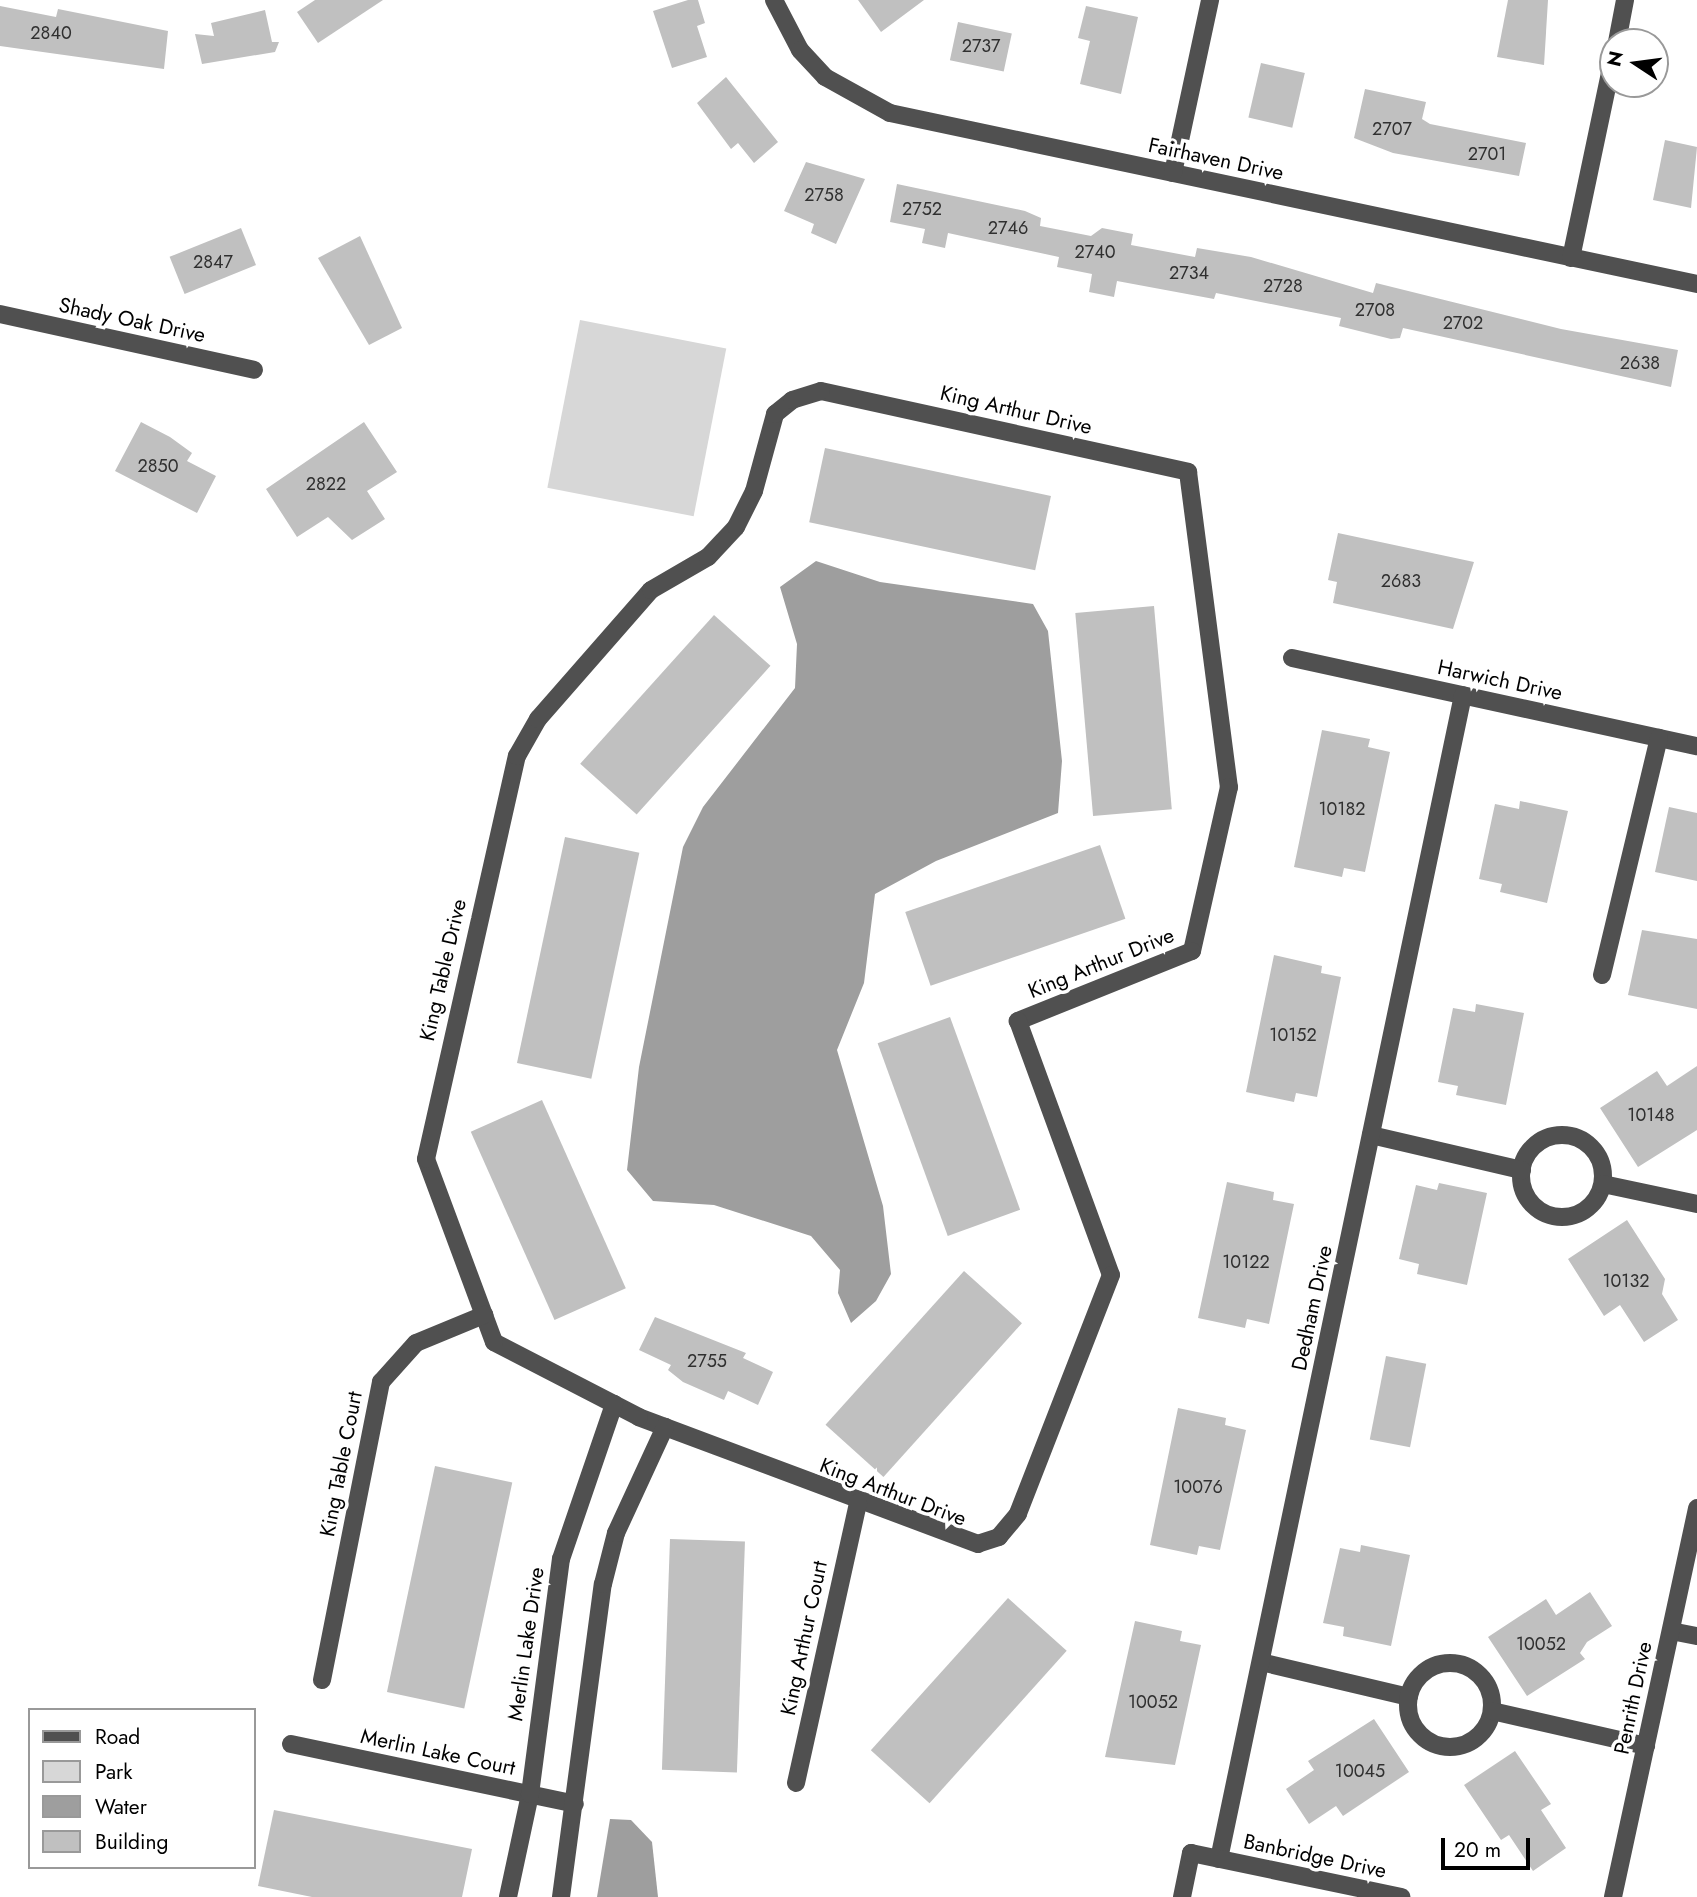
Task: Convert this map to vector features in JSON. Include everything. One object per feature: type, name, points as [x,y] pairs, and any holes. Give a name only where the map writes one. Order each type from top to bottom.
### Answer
[{"type":"street","name":"Fairhaven Drive","points":[[774,0],[809,60],[844,92],[877,108],[1697,284]]},
{"type":"street","points":[[1173,173],[1210,0]]},
{"type":"street","points":[[1619,28],[1625,0]]},
{"type":"street","points":[[1571,258],[1605,98]]},
{"type":"street","name":"Shady Oak Drive","points":[[0,314],[254,370]]},
{"type":"street","name":"King Arthur Drive","points":[[639,1417],[969,1544],[999,1537],[1018,1514],[1111,1275],[1018,1021],[1192,951],[1229,787],[1188,472],[821,391],[792,400],[771,418],[754,491],[736,527]]},
{"type":"street","name":"King Table Drive","points":[[639,1417],[494,1342],[425,1144],[517,756],[538,719],[651,590],[708,557],[736,527]]},
{"type":"street","name":"Harwich Drive","points":[[1293,657],[1697,746]]},
{"type":"street","name":"Dedham Drive","points":[[1219,1859],[1463,695]]},
{"type":"street","points":[[1602,975],[1659,738]]},
{"type":"street","points":[[1566,1134],[1591,1146],[1603,1184],[1578,1214],[1552,1216],[1530,1202],[1522,1170],[1540,1141],[1566,1134]]},
{"type":"street","points":[[1371,1135],[1522,1170]]},
{"type":"street","points":[[1603,1184],[1697,1204]]},
{"type":"street","name":"King Table Court","points":[[322,1680],[381,1381],[416,1343],[484,1315]]},
{"type":"street","name":"Merlin Lake Drive","points":[[508,1897],[530,1794],[561,1559],[614,1404]]},
{"type":"street","points":[[561,1897],[603,1584],[615,1533],[665,1427]]},
{"type":"street","name":"King Arthur Court","points":[[796,1783],[858,1503]]},
{"type":"street","name":"Penrith Drive","points":[[1614,1897],[1697,1508]]},
{"type":"street","points":[[1671,1630],[1697,1636]]},
{"type":"street","points":[[1261,1662],[1409,1697]]},
{"type":"street","points":[[1436,1665],[1464,1665],[1486,1683],[1492,1711],[1469,1743],[1443,1747],[1412,1724],[1409,1697],[1414,1684],[1436,1665]]},
{"type":"street","points":[[1492,1711],[1646,1746]]},
{"type":"street","name":"Merlin Lake Court","points":[[291,1744],[575,1804]]},
{"type":"street","points":[[1182,1897],[1191,1853],[1219,1859]]},
{"type":"street","name":"Banbridge Drive","points":[[1219,1859],[1401,1897]]},
{"type":"green space","points":[[580,320],[726,348],[694,516],[547,488]]},
{"type":"water","points":[[816,561],[880,582],[1033,604],[1048,631],[1062,761],[1058,813],[936,861],[875,894],[864,983],[837,1050],[883,1206],[891,1274],[876,1301],[851,1323],[838,1293],[840,1270],[811,1236],[714,1205],[653,1201],[627,1170],[639,1067],[683,847],[703,807],[795,688],[797,644],[780,587]]},
{"type":"water","points":[[610,1819],[631,1820],[652,1842],[658,1897],[597,1897]]},
{"type":"building","points":[[315,0],[383,0],[318,43],[297,12]]},
{"type":"building","points":[[688,0],[698,0],[705,23],[697,26],[707,57],[672,68],[653,11]]},
{"type":"building","points":[[858,0],[924,0],[881,32]]},
{"type":"building","points":[[1508,0],[1548,0],[1544,65],[1497,57]]},
{"type":"building","points":[[0,6],[56,17],[58,9],[168,31],[164,69],[0,46]]},
{"type":"building","points":[[1086,6],[1138,17],[1121,94],[1080,84],[1090,41],[1078,38]]},
{"type":"building","points":[[265,10],[272,42],[279,42],[275,52],[202,64],[195,34],[214,36],[211,23]]},
{"type":"building","points":[[958,22],[1012,33],[1004,72],[950,60]]},
{"type":"building","points":[[1261,63],[1305,73],[1292,128],[1248,118]]},
{"type":"building","points":[[726,77],[778,142],[754,163],[738,143],[731,149],[697,103]]},
{"type":"building","points":[[1365,89],[1426,102],[1422,119],[1430,124],[1526,143],[1519,176],[1393,153],[1354,138]]},
{"type":"building","points":[[1665,140],[1697,147],[1691,208],[1653,200]]},
{"type":"building","points":[[806,162],[865,179],[836,244],[811,233],[814,224],[784,211]]},
{"type":"building","points":[[897,184],[1025,211],[1041,218],[1040,226],[1091,236],[1102,228],[1133,234],[1131,245],[1195,257],[1197,248],[1251,257],[1373,293],[1376,283],[1561,329],[1678,350],[1671,387],[1403,328],[1400,338],[1391,339],[1339,326],[1341,318],[1216,293],[1214,299],[1117,281],[1114,297],[1089,292],[1092,274],[1057,267],[1059,257],[948,233],[945,248],[922,243],[925,229],[890,222]]},
{"type":"building","points":[[241,228],[256,265],[185,294],[170,257]]},
{"type":"building","points":[[360,236],[402,328],[369,345],[318,258]]},
{"type":"building","points":[[141,422],[170,437],[192,453],[187,461],[216,476],[197,513],[115,471]]},
{"type":"building","points":[[364,422],[397,472],[367,491],[385,519],[352,540],[328,517],[297,537],[266,489]]},
{"type":"building","points":[[825,448],[1051,496],[1035,570],[809,522]]},
{"type":"building","points":[[1338,533],[1474,562],[1453,629],[1333,603],[1337,582],[1328,580]]},
{"type":"building","points":[[1154,606],[1172,809],[1093,816],[1075,613]]},
{"type":"building","points":[[714,615],[770,666],[637,814],[580,764]]},
{"type":"building","points":[[1322,730],[1370,739],[1368,747],[1390,752],[1365,872],[1344,868],[1342,877],[1294,867]]},
{"type":"building","points":[[1520,801],[1568,811],[1547,903],[1500,892],[1502,884],[1479,879],[1495,804],[1519,809]]},
{"type":"building","points":[[1669,807],[1697,813],[1697,881],[1655,872]]},
{"type":"building","points":[[565,837],[639,853],[591,1079],[517,1063]]},
{"type":"building","points":[[1100,845],[1125,919],[931,986],[905,912]]},
{"type":"building","points":[[1642,930],[1697,939],[1697,1009],[1628,995]]},
{"type":"building","points":[[1274,955],[1322,966],[1321,973],[1341,977],[1317,1097],[1296,1093],[1294,1102],[1246,1092]]},
{"type":"building","points":[[1476,1004],[1524,1013],[1506,1105],[1456,1095],[1458,1086],[1438,1082],[1453,1008],[1475,1012]]},
{"type":"building","points":[[950,1017],[1020,1210],[948,1236],[878,1043]]},
{"type":"building","points":[[1697,1066],[1697,1130],[1638,1167],[1600,1108],[1657,1071],[1667,1086]]},
{"type":"building","points":[[542,1100],[626,1288],[555,1320],[471,1132]]},
{"type":"building","points":[[1227,1182],[1274,1192],[1273,1200],[1294,1204],[1269,1324],[1247,1319],[1245,1328],[1198,1318]]},
{"type":"building","points":[[1439,1183],[1487,1193],[1467,1285],[1417,1274],[1419,1264],[1399,1259],[1416,1185],[1437,1190]]},
{"type":"building","points":[[1627,1220],[1665,1279],[1662,1294],[1678,1320],[1644,1342],[1620,1305],[1604,1316],[1568,1259]]},
{"type":"building","points":[[964,1271],[1022,1323],[883,1477],[825,1425]]},
{"type":"building","points":[[655,1317],[746,1353],[743,1358],[773,1372],[758,1405],[728,1391],[724,1400],[683,1382],[668,1370],[671,1365],[639,1350]]},
{"type":"building","points":[[1386,1356],[1426,1364],[1410,1447],[1370,1439]]},
{"type":"building","points":[[1178,1408],[1226,1418],[1225,1425],[1246,1430],[1220,1550],[1199,1546],[1197,1555],[1150,1545]]},
{"type":"building","points":[[435,1466],[512,1482],[464,1708],[387,1692]]},
{"type":"building","points":[[670,1539],[745,1542],[737,1772],[662,1770]]},
{"type":"building","points":[[1361,1545],[1410,1555],[1391,1646],[1343,1636],[1344,1627],[1323,1623],[1340,1548],[1360,1552]]},
{"type":"building","points":[[1590,1592],[1612,1626],[1587,1642],[1580,1653],[1585,1659],[1527,1696],[1488,1637],[1546,1599],[1556,1615]]},
{"type":"building","points":[[1008,1598],[1067,1651],[930,1803],[871,1750]]},
{"type":"building","points":[[1135,1621],[1182,1631],[1180,1641],[1201,1645],[1175,1765],[1105,1757]]},
{"type":"building","points":[[1374,1719],[1409,1772],[1343,1816],[1336,1806],[1309,1824],[1286,1789],[1314,1770],[1308,1761]]},
{"type":"building","points":[[1515,1751],[1551,1804],[1541,1810],[1566,1848],[1533,1871],[1509,1835],[1501,1840],[1464,1785]]},
{"type":"building","points":[[274,1810],[472,1849],[462,1897],[312,1897],[258,1886]]}]
